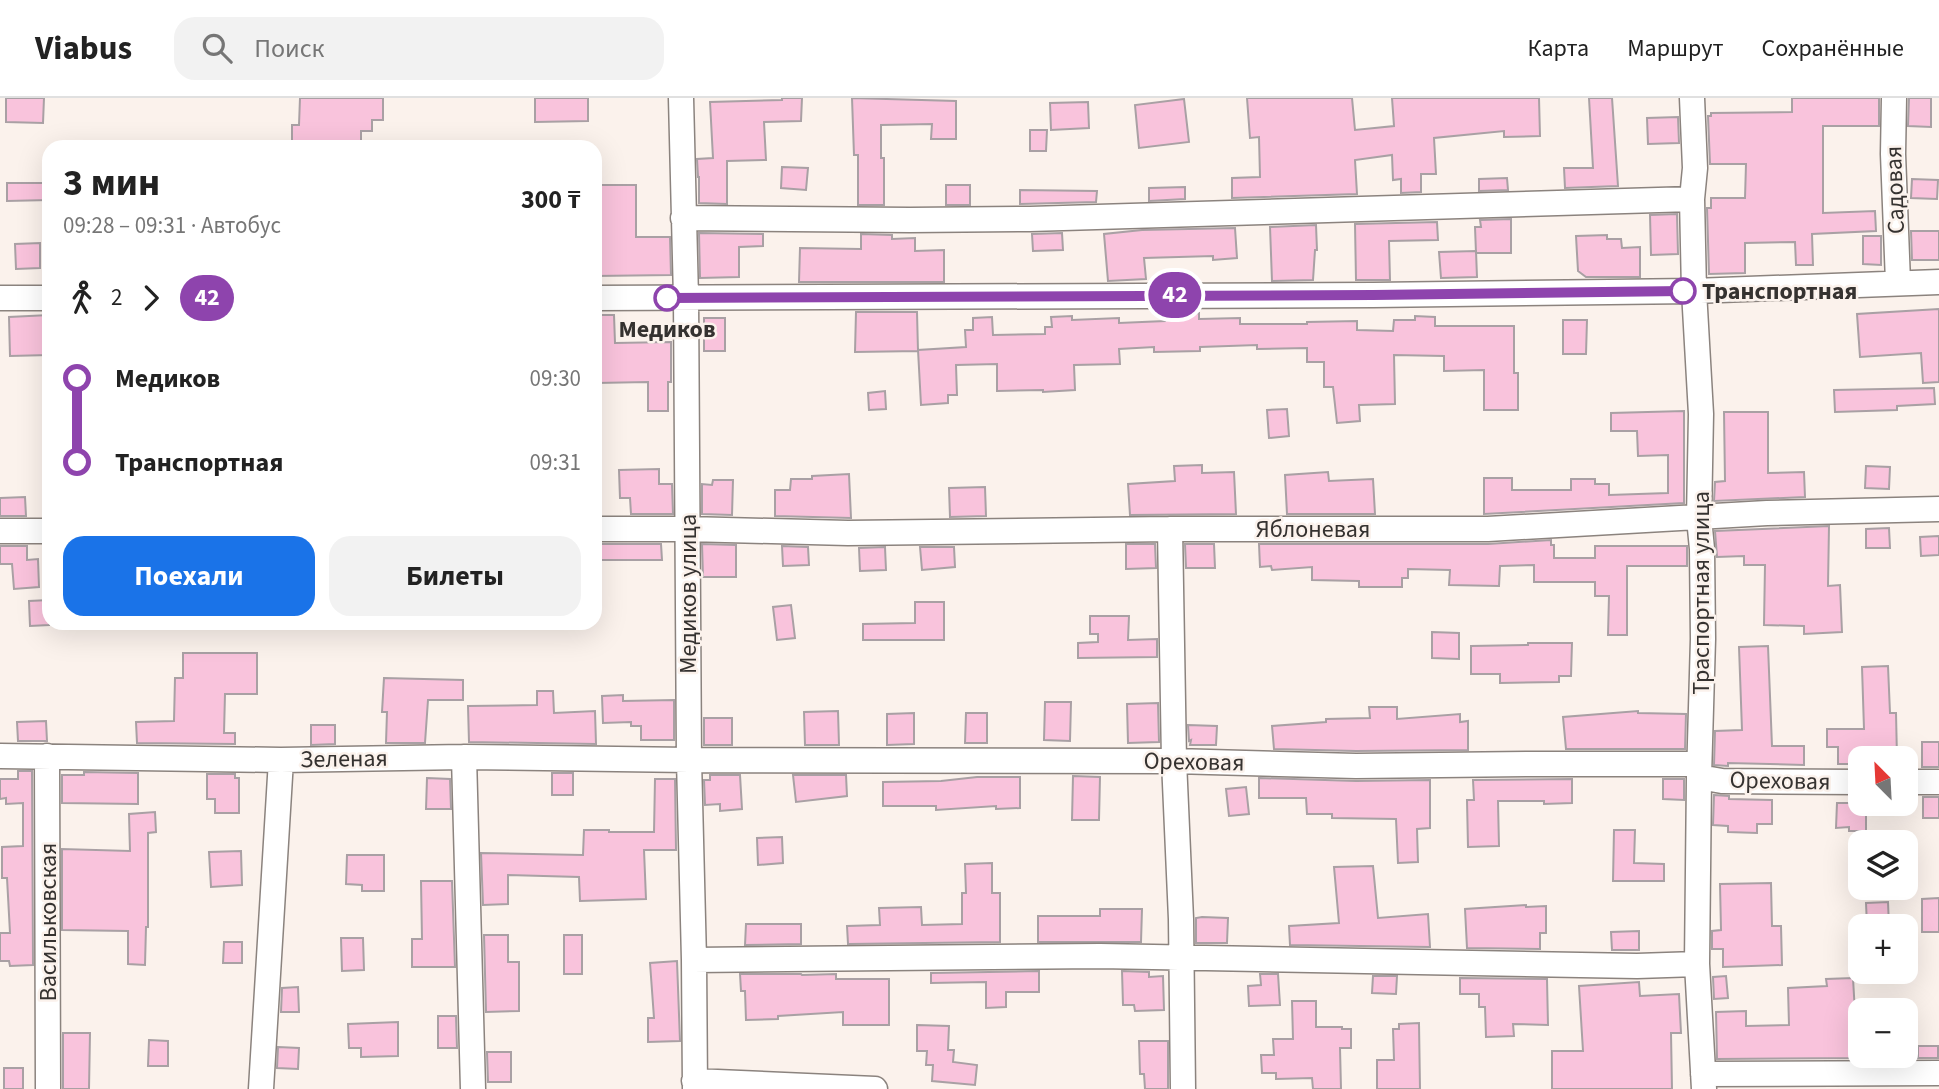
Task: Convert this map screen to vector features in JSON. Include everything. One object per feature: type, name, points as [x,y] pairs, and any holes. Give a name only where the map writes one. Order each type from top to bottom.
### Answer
[{"type":"street","name":"Медиков улица","points":[[681,98],[686,298],[694,1085]]},
{"type":"street","name":"Траспортная улица","points":[[1692,98],[1695,168],[1692,199],[1694,291],[1701,414],[1699,518],[1703,639],[1698,964],[1703,1082]]},
{"type":"street","name":"Садовая","points":[[1894,98],[1893,155],[1898,282]]},
{"type":"street","points":[[684,218],[1030,219],[1692,199]]},
{"type":"street","points":[[602,298],[1373,295],[1694,291],[1939,282]]},
{"type":"street","points":[[0,298],[42,298]]},
{"type":"street","name":"Яблоневая","points":[[602,529],[848,533],[1170,528],[1488,529],[1767,513],[1939,509]]},
{"type":"street","points":[[1170,528],[1183,1089]]},
{"type":"street","points":[[0,531],[42,531]]},
{"type":"street","name":"Зеленая","points":[[0,756],[281,760],[464,757],[689,760]]},
{"type":"street","name":"Васильковская","points":[[47,756],[48,1089]]},
{"type":"street","points":[[464,757],[473,1089]]},
{"type":"street","points":[[261,1089],[281,760]]},
{"type":"street","name":"Ореховая","points":[[689,760],[1174,761],[1356,766],[1532,764],[1699,771],[1722,782],[1848,782]]},
{"type":"street","points":[[1918,782],[1939,782]]},
{"type":"street","points":[[694,960],[1100,956],[1637,966],[1698,964]]},
{"type":"street","points":[[1703,1082],[1939,1073]]},
{"type":"street","points":[[694,1085],[875,1089]]},
{"type":"building","points":[[6,98],[44,98],[43,123],[6,122]]},
{"type":"building","points":[[300,98],[383,98],[383,120],[372,120],[372,131],[361,131],[361,140],[292,140],[292,125],[299,125]]},
{"type":"building","points":[[535,98],[588,98],[588,121],[535,122]]},
{"type":"building","points":[[802,98],[801,121],[764,122],[766,160],[727,161],[727,204],[699,203],[697,159],[713,158],[710,102]]},
{"type":"building","points":[[852,98],[956,101],[956,139],[931,139],[932,124],[881,125],[884,205],[858,205],[858,155],[854,155]]},
{"type":"building","points":[[1247,98],[1352,98],[1355,130],[1394,126],[1392,98],[1539,98],[1540,136],[1504,137],[1504,131],[1434,138],[1436,174],[1421,174],[1421,192],[1401,193],[1401,179],[1393,180],[1392,155],[1355,160],[1357,194],[1232,198],[1232,178],[1260,177],[1259,137],[1250,138]]},
{"type":"building","points":[[1589,98],[1612,98],[1618,186],[1565,188],[1564,168],[1593,168]]},
{"type":"building","points":[[1792,98],[1879,98],[1879,126],[1823,126],[1823,213],[1875,211],[1876,231],[1812,234],[1813,265],[1796,265],[1795,242],[1745,243],[1745,273],[1709,274],[1707,208],[1711,208],[1711,198],[1745,198],[1746,164],[1710,164],[1708,116],[1711,116],[1711,113],[1792,112]]},
{"type":"building","points":[[1909,98],[1931,98],[1931,127],[1908,126]]},
{"type":"building","points":[[1184,99],[1189,142],[1139,148],[1135,105]]},
{"type":"building","points":[[1088,102],[1089,128],[1051,130],[1050,103]]},
{"type":"building","points":[[1678,117],[1679,143],[1648,144],[1647,118]]},
{"type":"building","points":[[1030,130],[1047,130],[1046,151],[1030,151]]},
{"type":"building","points":[[782,167],[808,168],[806,190],[781,188]]},
{"type":"building","points":[[1507,178],[1508,190],[1479,191],[1479,179]]},
{"type":"building","points":[[1912,179],[1938,180],[1937,199],[1911,198]]},
{"type":"building","points":[[7,183],[42,183],[42,200],[7,201]]},
{"type":"building","points":[[602,185],[636,185],[636,237],[670,237],[671,275],[602,276]]},
{"type":"building","points":[[946,185],[970,185],[970,205],[946,205]]},
{"type":"building","points":[[1185,187],[1185,199],[1149,201],[1149,188]]},
{"type":"building","points":[[1020,190],[1097,191],[1096,202],[1020,204]]},
{"type":"building","points":[[1677,214],[1678,254],[1651,255],[1650,215]]},
{"type":"building","points":[[1511,219],[1511,253],[1476,253],[1475,227],[1481,227],[1480,220]]},
{"type":"building","points":[[1437,222],[1438,240],[1389,241],[1390,280],[1356,280],[1355,224]]},
{"type":"building","points":[[1316,225],[1317,250],[1313,280],[1272,281],[1270,227]]},
{"type":"building","points":[[1235,228],[1237,258],[1144,258],[1146,279],[1108,281],[1104,234],[1142,230]]},
{"type":"building","points":[[1911,231],[1939,231],[1939,260],[1912,260]]},
{"type":"building","points":[[699,233],[763,234],[763,246],[739,247],[739,277],[700,278]]},
{"type":"building","points":[[1062,233],[1063,250],[1033,251],[1032,234]]},
{"type":"building","points":[[861,234],[892,235],[892,239],[915,238],[915,251],[944,250],[944,282],[799,282],[800,248],[861,249]]},
{"type":"building","points":[[1607,235],[1607,239],[1621,239],[1622,248],[1640,247],[1640,277],[1586,277],[1578,271],[1576,236]]},
{"type":"building","points":[[1863,236],[1881,236],[1881,265],[1863,264]]},
{"type":"building","points":[[40,243],[40,268],[16,269],[15,244]]},
{"type":"building","points":[[1476,251],[1477,277],[1441,278],[1439,252]]},
{"type":"building","points":[[1939,309],[1939,382],[1923,383],[1921,353],[1860,357],[1857,314]]},
{"type":"building","points":[[856,312],[917,312],[918,351],[855,352]]},
{"type":"building","points":[[1199,313],[1199,319],[1240,318],[1240,324],[1357,321],[1357,330],[1393,331],[1394,320],[1415,320],[1415,316],[1435,317],[1435,326],[1514,326],[1514,373],[1518,373],[1518,410],[1484,410],[1484,370],[1444,371],[1444,356],[1394,355],[1395,404],[1359,405],[1360,421],[1337,423],[1333,387],[1324,387],[1324,362],[1307,362],[1307,348],[1257,349],[1257,345],[1200,347],[1200,351],[1154,352],[1154,347],[1119,349],[1120,364],[1074,365],[1075,390],[997,391],[997,364],[956,365],[957,395],[948,395],[948,403],[921,405],[918,350],[966,347],[965,330],[973,330],[973,318],[992,317],[993,335],[1045,334],[1045,327],[1052,327],[1051,317],[1072,316],[1072,320],[1119,318],[1119,323],[1165,321],[1165,314]]},
{"type":"building","points":[[42,315],[42,355],[10,356],[9,317]]},
{"type":"building","points":[[602,315],[614,315],[615,343],[671,342],[668,411],[648,411],[648,382],[602,383]]},
{"type":"building","points":[[704,318],[725,318],[725,351],[704,351]]},
{"type":"building","points":[[1563,320],[1587,320],[1586,354],[1563,354]]},
{"type":"building","points":[[1934,388],[1935,404],[1897,406],[1897,410],[1835,412],[1834,390]]},
{"type":"building","points":[[885,391],[886,409],[869,410],[868,393]]},
{"type":"building","points":[[1287,409],[1289,436],[1269,438],[1267,410]]},
{"type":"building","points":[[1684,411],[1684,503],[1484,514],[1484,478],[1512,478],[1512,490],[1571,490],[1571,479],[1595,479],[1595,484],[1609,484],[1609,495],[1668,493],[1668,455],[1638,456],[1637,431],[1611,431],[1611,413]]},
{"type":"building","points":[[1724,412],[1768,412],[1768,473],[1804,472],[1805,497],[1714,501],[1715,482],[1725,481]]},
{"type":"building","points":[[1202,465],[1202,473],[1234,472],[1236,514],[1130,515],[1128,484],[1175,481],[1174,466]]},
{"type":"building","points":[[1866,466],[1890,467],[1889,489],[1865,488]]},
{"type":"building","points":[[659,469],[659,484],[672,484],[673,514],[631,514],[630,498],[620,498],[619,470]]},
{"type":"building","points":[[1328,472],[1329,481],[1373,479],[1375,514],[1287,514],[1285,475]]},
{"type":"building","points":[[849,474],[851,518],[775,516],[775,490],[790,490],[791,479]]},
{"type":"building","points":[[713,480],[733,480],[732,515],[702,514],[702,484],[712,485]]},
{"type":"building","points":[[985,487],[986,516],[950,517],[949,488]]},
{"type":"building","points":[[25,497],[26,516],[0,516],[0,498]]},
{"type":"building","points":[[1829,526],[1828,586],[1840,585],[1842,632],[1804,634],[1804,626],[1764,625],[1765,565],[1744,565],[1744,556],[1717,557],[1715,531]]},
{"type":"building","points":[[1889,528],[1890,548],[1866,548],[1866,529]]},
{"type":"building","points":[[1939,536],[1939,555],[1921,556],[1920,537]]},
{"type":"building","points":[[1551,540],[1551,545],[1554,545],[1554,558],[1595,558],[1595,546],[1687,546],[1687,566],[1627,566],[1627,635],[1608,635],[1609,596],[1595,596],[1595,582],[1534,582],[1534,565],[1500,566],[1499,586],[1449,585],[1450,570],[1408,569],[1408,578],[1402,578],[1402,587],[1359,587],[1359,581],[1312,580],[1312,567],[1272,570],[1271,566],[1260,567],[1259,544],[1488,544]]},
{"type":"building","points":[[602,544],[661,544],[662,560],[602,560]]},
{"type":"building","points":[[702,544],[736,545],[736,577],[703,577]]},
{"type":"building","points":[[1126,544],[1155,544],[1156,568],[1126,569]]},
{"type":"building","points":[[1185,544],[1214,544],[1215,568],[1186,568]]},
{"type":"building","points":[[0,546],[27,546],[27,560],[38,559],[39,587],[14,589],[12,564],[0,564]]},
{"type":"building","points":[[782,546],[808,547],[809,565],[783,566]]},
{"type":"building","points":[[885,547],[886,570],[860,571],[859,548]]},
{"type":"building","points":[[920,547],[954,547],[955,567],[922,570]]},
{"type":"building","points":[[42,600],[42,625],[30,626],[29,601]]},
{"type":"building","points":[[915,602],[944,602],[944,640],[863,640],[863,624],[915,623]]},
{"type":"building","points":[[791,605],[795,638],[777,640],[773,607]]},
{"type":"building","points":[[1090,616],[1129,616],[1128,640],[1157,639],[1157,657],[1078,658],[1078,643],[1098,642],[1098,634],[1090,634]]},
{"type":"building","points":[[1432,632],[1459,633],[1459,659],[1432,658]]},
{"type":"building","points":[[1572,643],[1571,676],[1559,676],[1559,682],[1500,683],[1500,674],[1471,674],[1471,646]]},
{"type":"building","points":[[1768,646],[1772,746],[1804,746],[1804,765],[1714,765],[1715,731],[1742,730],[1739,647]]},
{"type":"building","points":[[183,653],[257,653],[257,694],[225,694],[224,733],[235,733],[235,744],[137,743],[136,722],[174,721],[175,678],[183,678]]},
{"type":"building","points":[[1888,666],[1890,713],[1896,713],[1897,746],[1848,746],[1848,764],[1838,764],[1838,747],[1827,747],[1827,729],[1864,729],[1862,667]]},
{"type":"building","points":[[384,678],[463,680],[463,700],[428,700],[425,743],[386,743],[387,712],[382,712]]},
{"type":"building","points":[[537,691],[553,691],[554,713],[595,711],[596,744],[469,742],[468,706],[537,705]]},
{"type":"building","points":[[623,695],[623,701],[674,700],[674,740],[641,740],[641,726],[631,726],[631,722],[603,723],[602,696]]},
{"type":"building","points":[[1045,702],[1071,702],[1070,741],[1044,740]]},
{"type":"building","points":[[1158,703],[1159,742],[1128,743],[1127,704]]},
{"type":"building","points":[[1369,707],[1397,707],[1397,719],[1460,714],[1460,722],[1468,721],[1468,750],[1274,749],[1272,726],[1326,722],[1326,719],[1370,718]]},
{"type":"building","points":[[838,711],[839,745],[805,745],[804,712]]},
{"type":"building","points":[[1638,711],[1686,714],[1685,749],[1566,749],[1563,717]]},
{"type":"building","points":[[914,713],[914,744],[887,745],[887,714]]},
{"type":"building","points":[[966,713],[987,713],[987,743],[965,743]]},
{"type":"building","points":[[704,718],[732,718],[732,745],[704,745]]},
{"type":"building","points":[[46,721],[47,741],[18,741],[17,722]]},
{"type":"building","points":[[311,725],[335,725],[335,744],[311,745]]},
{"type":"building","points":[[1188,725],[1217,726],[1216,745],[1190,745]]},
{"type":"building","points":[[1922,742],[1939,742],[1939,767],[1922,767]]},
{"type":"building","points":[[18,771],[32,771],[33,965],[10,966],[9,961],[0,961],[0,933],[10,933],[7,878],[2,878],[2,847],[23,846],[23,803],[6,804],[6,798],[0,799],[0,779],[18,779]]},
{"type":"building","points":[[84,772],[138,773],[138,804],[62,803],[62,775],[84,775]]},
{"type":"building","points":[[552,773],[573,773],[573,795],[552,795]]},
{"type":"building","points":[[207,774],[235,774],[235,778],[239,778],[239,813],[215,813],[215,799],[207,799]]},
{"type":"building","points":[[710,775],[740,775],[742,809],[720,811],[720,804],[705,805],[704,780],[710,780]]},
{"type":"building","points":[[793,775],[846,775],[847,796],[796,802]]},
{"type":"building","points":[[1073,776],[1100,777],[1099,820],[1072,820]]},
{"type":"building","points":[[1020,777],[1020,808],[996,809],[996,806],[936,810],[936,806],[883,806],[883,782]]},
{"type":"building","points":[[427,778],[450,779],[451,809],[426,809]]},
{"type":"building","points":[[1259,778],[1430,780],[1430,828],[1417,829],[1418,862],[1398,863],[1396,819],[1332,818],[1332,814],[1307,814],[1306,798],[1259,798]]},
{"type":"building","points":[[655,779],[675,779],[676,850],[644,850],[646,899],[580,901],[579,877],[508,875],[508,904],[483,905],[481,853],[583,855],[584,830],[654,832]]},
{"type":"building","points":[[1572,779],[1572,803],[1498,801],[1499,846],[1468,847],[1467,800],[1474,800],[1473,780]]},
{"type":"building","points":[[1663,779],[1684,779],[1684,800],[1663,799]]},
{"type":"building","points":[[1246,787],[1249,814],[1229,816],[1226,789]]},
{"type":"building","points":[[1714,795],[1729,796],[1729,799],[1772,800],[1772,824],[1757,824],[1757,833],[1728,832],[1728,826],[1713,825]]},
{"type":"building","points":[[1923,797],[1939,797],[1939,818],[1923,818]]},
{"type":"building","points":[[1837,803],[1848,803],[1848,816],[1866,816],[1866,830],[1836,828]]},
{"type":"building","points":[[155,812],[156,832],[148,833],[148,927],[145,965],[128,964],[128,931],[62,930],[62,849],[130,851],[129,814]]},
{"type":"building","points":[[1614,830],[1635,830],[1634,863],[1664,864],[1664,881],[1613,881]]},
{"type":"building","points":[[782,837],[783,863],[758,865],[757,838]]},
{"type":"building","points":[[241,851],[242,885],[211,887],[209,852]]},
{"type":"building","points":[[347,855],[384,855],[384,891],[362,891],[362,885],[346,884]]},
{"type":"building","points":[[992,863],[992,893],[1000,893],[1000,942],[848,944],[847,926],[880,925],[879,908],[921,907],[922,925],[962,924],[962,893],[966,893],[965,864]]},
{"type":"building","points":[[1373,866],[1378,918],[1428,914],[1430,947],[1290,945],[1289,926],[1339,923],[1334,867]]},
{"type":"building","points":[[421,881],[452,881],[455,967],[412,967],[412,939],[422,939]]},
{"type":"building","points":[[1771,883],[1772,926],[1781,926],[1782,965],[1723,967],[1723,949],[1712,949],[1712,931],[1721,930],[1720,884]]},
{"type":"building","points":[[1939,898],[1939,932],[1922,932],[1922,899]]},
{"type":"building","points":[[1888,902],[1888,914],[1866,914],[1866,903]]},
{"type":"building","points":[[1546,906],[1546,933],[1540,933],[1540,949],[1467,948],[1465,909]]},
{"type":"building","points":[[1100,909],[1142,909],[1141,942],[1038,942],[1038,916],[1100,916]]},
{"type":"building","points":[[1196,918],[1228,918],[1227,943],[1196,943]]},
{"type":"building","points":[[746,924],[801,924],[801,944],[745,945]]},
{"type":"building","points":[[1639,931],[1639,950],[1612,950],[1611,932]]},
{"type":"building","points":[[484,935],[508,935],[508,962],[519,962],[519,1011],[486,1012]]},
{"type":"building","points":[[564,935],[582,935],[582,974],[564,974]]},
{"type":"building","points":[[341,938],[363,938],[364,970],[342,971]]},
{"type":"building","points":[[224,942],[242,942],[242,963],[223,963]]},
{"type":"building","points":[[677,961],[680,1041],[648,1042],[648,1018],[654,1018],[650,963]]},
{"type":"building","points":[[1039,971],[1039,992],[1006,992],[1006,1007],[986,1008],[986,982],[931,983],[931,973]]},
{"type":"building","points":[[1122,971],[1149,972],[1149,977],[1163,976],[1164,1010],[1135,1011],[1134,1005],[1123,1005]]},
{"type":"building","points":[[740,974],[836,974],[836,979],[889,979],[889,1025],[843,1025],[843,1012],[746,1020],[745,991],[741,991]]},
{"type":"building","points":[[1260,974],[1278,974],[1280,1005],[1249,1006],[1248,986],[1261,985]]},
{"type":"building","points":[[1373,976],[1397,976],[1396,994],[1372,993]]},
{"type":"building","points":[[1726,976],[1728,998],[1714,999],[1713,977]]},
{"type":"building","points":[[1460,978],[1547,979],[1548,1025],[1513,1024],[1514,1036],[1486,1037],[1485,1007],[1479,1007],[1479,994],[1460,994]]},
{"type":"building","points":[[1848,978],[1848,984],[1853,984],[1854,998],[1848,998],[1848,1058],[1717,1059],[1716,1012],[1746,1011],[1746,1026],[1789,1025],[1788,988],[1827,986],[1826,979]]},
{"type":"building","points":[[1639,982],[1640,996],[1679,994],[1681,1033],[1671,1033],[1672,1089],[1552,1089],[1552,1051],[1583,1051],[1579,986]]},
{"type":"building","points":[[298,987],[299,1012],[281,1012],[282,988]]},
{"type":"building","points":[[1292,1001],[1316,1001],[1316,1027],[1351,1029],[1351,1048],[1340,1048],[1341,1089],[1313,1089],[1312,1078],[1276,1079],[1276,1073],[1262,1073],[1261,1055],[1274,1055],[1273,1039],[1293,1039]]},
{"type":"building","points":[[438,1016],[456,1016],[457,1048],[438,1048]]},
{"type":"building","points":[[398,1022],[398,1056],[361,1057],[361,1048],[349,1048],[348,1024]]},
{"type":"building","points":[[1419,1023],[1420,1089],[1377,1089],[1377,1060],[1394,1060],[1393,1029],[1399,1029],[1399,1024]]},
{"type":"building","points":[[917,1025],[949,1026],[948,1050],[954,1050],[953,1062],[977,1065],[975,1085],[932,1081],[933,1065],[926,1065],[927,1051],[917,1051]]},
{"type":"building","points":[[63,1033],[90,1033],[89,1089],[63,1089]]},
{"type":"building","points":[[149,1040],[168,1041],[168,1066],[148,1066]]},
{"type":"building","points":[[1139,1041],[1168,1041],[1168,1089],[1145,1089],[1144,1074],[1140,1074]]},
{"type":"building","points":[[1918,1046],[1938,1046],[1938,1058],[1918,1058]]},
{"type":"building","points":[[278,1047],[299,1048],[298,1069],[277,1068]]},
{"type":"building","points":[[487,1052],[511,1052],[511,1082],[488,1082]]},
{"type":"building","points":[[4,1068],[23,1068],[23,1089],[4,1089]]},
{"type":"bus line","name":"42","points":[[667,298],[1683,291]]},
{"type":"place","name":"Транспортная","points":[[1683,291]]},
{"type":"place","name":"Медиков","points":[[667,298]]}]
